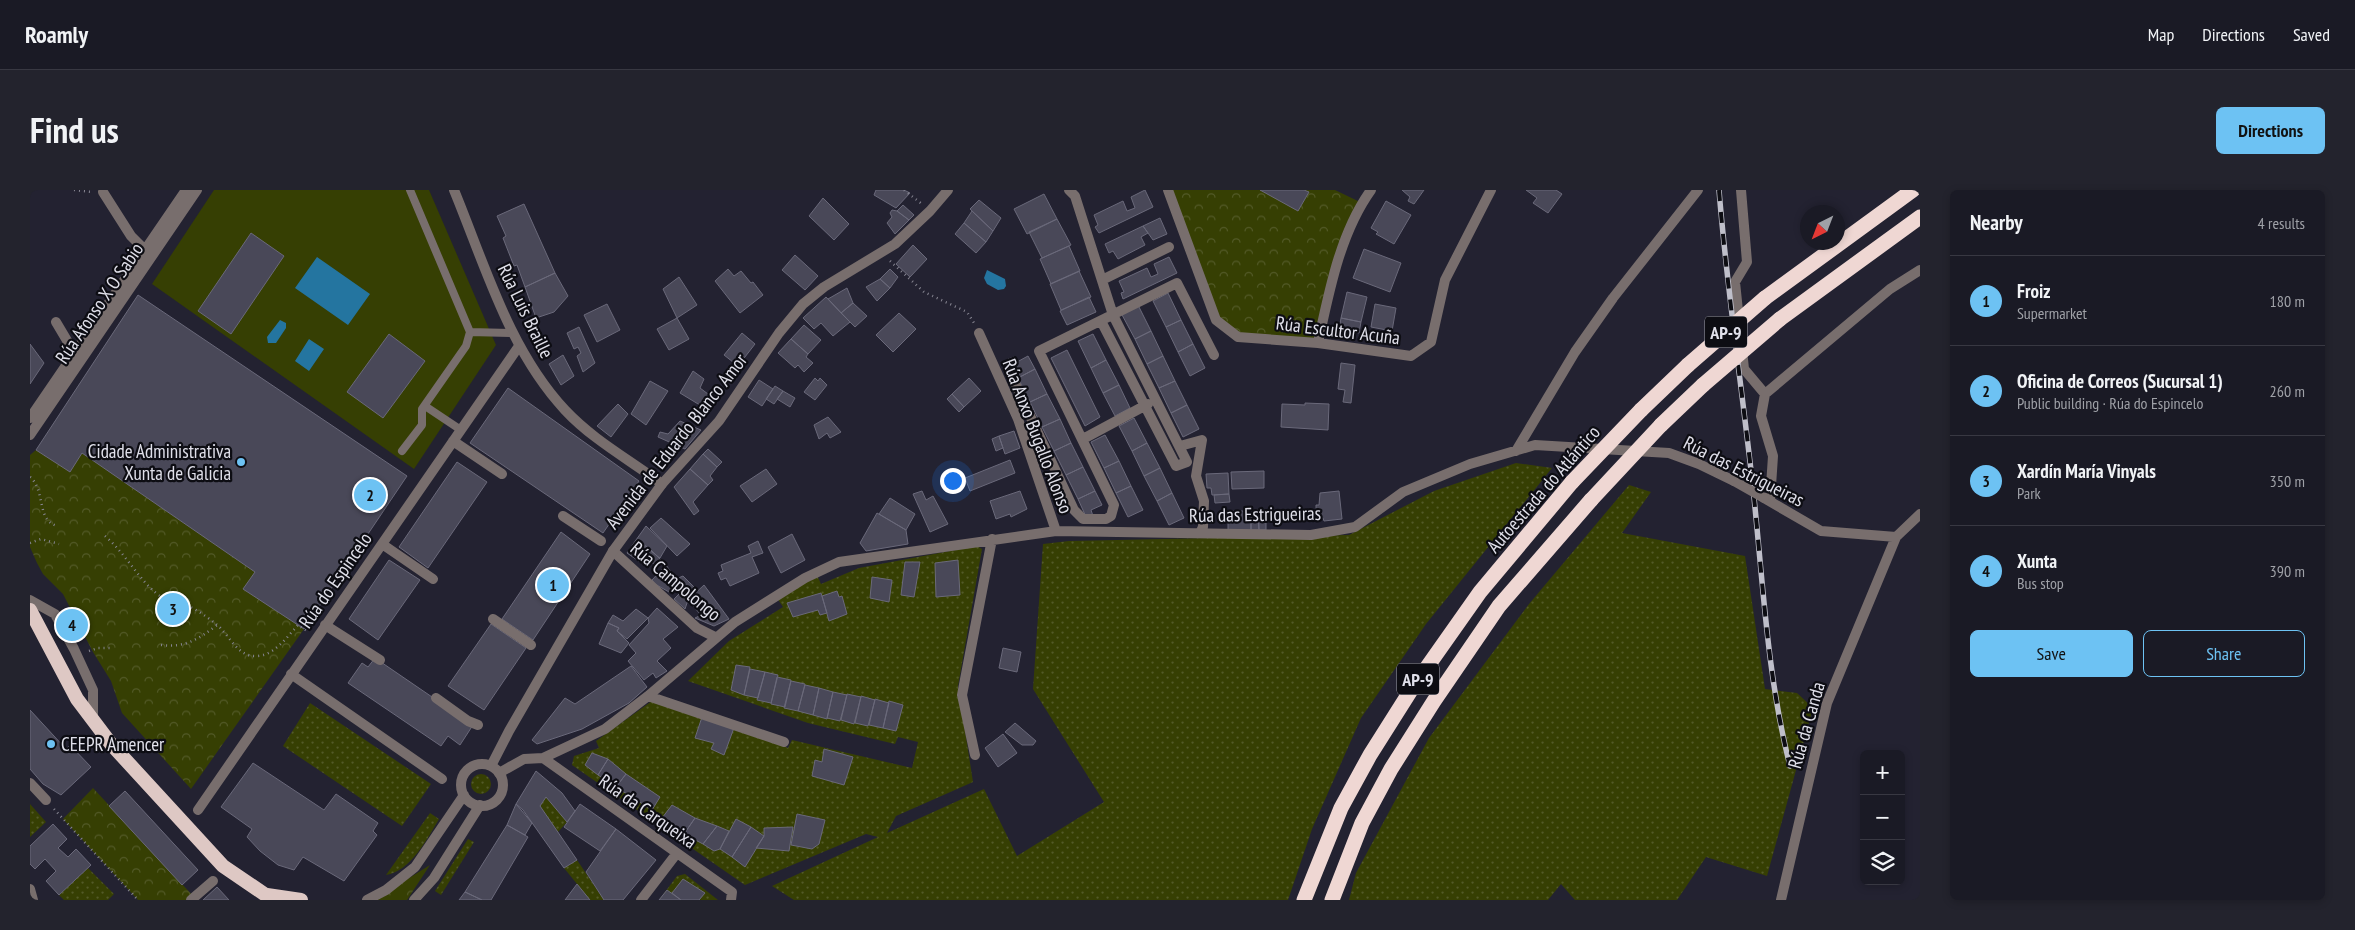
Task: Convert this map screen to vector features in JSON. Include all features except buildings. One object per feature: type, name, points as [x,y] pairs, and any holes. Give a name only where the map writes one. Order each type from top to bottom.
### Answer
[{"type":"highway","name":"Autoestrada do Atlántico","points":[[1304,900],[1341,808],[1412,687],[1480,592],[1572,482],[1641,410],[1765,298],[1913,190]]},
{"type":"highway","name":"AP-9","points":[[1332,900],[1362,823],[1391,769],[1434,701],[1499,606],[1591,500],[1661,425],[1703,385],[1780,319],[1920,217]]},
{"type":"highway","points":[[30,610],[64,675],[93,722],[212,856],[236,877],[270,898],[301,900]]},
{"type":"street","name":"Rúa Afonso X O Sabio","points":[[30,436],[148,253],[186,190]]},
{"type":"street","name":"Rúa Afonso X O Sabio","points":[[30,418],[74,354],[197,190]]},
{"type":"street","name":"Rúa Luis Braille","points":[[454,190],[513,333],[542,382],[566,410],[595,437],[662,484]]},
{"type":"street","name":"Avenida de Eduardo Blanco Amor","points":[[491,766],[508,731],[613,551],[662,484],[719,421],[779,333],[803,304],[824,287],[882,254],[913,229],[948,190]]},
{"type":"street","points":[[1069,190],[1075,196],[1113,315],[1187,462],[1176,466],[1100,321]]},
{"type":"street","name":"Rúa Escultor Acuña","points":[[1168,190],[1174,212],[1216,320],[1238,337],[1318,343],[1411,356],[1431,342],[1445,280],[1491,190]]},
{"type":"street","points":[[1318,343],[1334,272],[1362,203],[1371,190]]},
{"type":"street","points":[[1516,451],[1566,365],[1591,328],[1698,190]]},
{"type":"street","points":[[1741,190],[1747,262],[1735,282],[1744,369],[1765,394]]},
{"type":"street","points":[[103,192],[131,236],[148,253]]},
{"type":"street","points":[[1102,280],[1170,247]]},
{"type":"street","points":[[1767,500],[1773,456],[1761,416],[1765,394],[1890,289],[1920,270]]},
{"type":"street","points":[[1012,376],[1074,510],[1083,519],[1106,519],[1111,516],[1114,506],[1039,351],[1177,283],[1214,355]]},
{"type":"street","points":[[56,322],[74,354]]},
{"type":"street","name":"Rúa Anxo Bugallo Alonso","points":[[979,334],[1018,419],[1056,531]]},
{"type":"street","name":"Rúa do Espincelo","points":[[198,810],[519,346]]},
{"type":"street","points":[[1083,439],[1156,400]]},
{"type":"street","points":[[1180,446],[1202,440],[1196,476],[1204,501],[1203,527],[1200,533]]},
{"type":"street","points":[[453,441],[502,474]]},
{"type":"street","name":"Rúa das Estrigueiras","points":[[499,773],[524,759],[543,758],[605,729],[648,696],[735,622],[770,598],[805,578],[839,562],[1056,531],[1311,535],[1355,527],[1403,492],[1470,464],[1536,445],[1668,453],[1699,464],[1734,481],[1821,531],[1896,537]]},
{"type":"street","points":[[1896,537],[1920,514]]},
{"type":"street","points":[[563,516],[601,542]]},
{"type":"street","name":"Rúa da Canda","points":[[1781,900],[1827,703],[1896,537]]},
{"type":"street","points":[[976,755],[962,695],[992,539]]},
{"type":"street","points":[[382,544],[433,579]]},
{"type":"street","name":"Rúa Campolongo","points":[[613,551],[697,628],[716,637]]},
{"type":"street","points":[[30,600],[54,614],[74,649],[93,690],[93,722]]},
{"type":"street","points":[[493,619],[532,645]]},
{"type":"street","points":[[325,625],[380,660]]},
{"type":"street","points":[[291,674],[442,778]]},
{"type":"street","points":[[648,696],[784,742]]},
{"type":"street","points":[[436,698],[468,721],[478,725]]},
{"type":"street","name":"Rúa da Carqueixa","points":[[543,758],[677,853],[732,896]]},
{"type":"street","points":[[478,764],[491,766],[499,773],[502,785],[498,798],[487,805],[480,805],[468,800],[464,795],[461,782],[467,770],[478,764]]},
{"type":"street","points":[[30,783],[46,800]]},
{"type":"street","points":[[367,900],[386,890],[415,867],[464,795]]},
{"type":"street","points":[[414,900],[434,878],[480,805]]},
{"type":"street","points":[[641,900],[677,853]]},
{"type":"street","points":[[191,900],[213,881]]},
{"type":"street","points":[[30,889],[33,900]]},
{"type":"lane","points":[[402,451],[422,425],[422,409],[466,346],[470,332],[410,190]]},
{"type":"lane","points":[[470,332],[513,333]]},
{"type":"lane","points":[[425,406],[461,430]]},
{"type":"path","points":[[74,190],[78,192],[103,192]]},
{"type":"path","points":[[904,190],[930,211]]},
{"type":"path","points":[[882,254],[924,292],[968,312],[979,334]]},
{"type":"path","points":[[30,477],[38,486],[45,517],[51,525],[58,526]]},
{"type":"path","points":[[105,536],[117,546],[157,594],[166,601],[181,603],[192,608],[217,625],[225,636],[246,655],[258,656],[267,653],[278,646],[298,625],[316,638]]},
{"type":"path","points":[[30,543],[41,539],[59,544]]},
{"type":"path","points":[[160,645],[176,647],[192,643],[217,625]]},
{"type":"path","points":[[86,652],[98,648],[112,648]]},
{"type":"path","points":[[46,800],[138,900]]},
{"type":"green space","points":[[214,190],[429,190],[496,345],[414,469],[152,284]]},
{"type":"green space","points":[[1171,190],[1335,190],[1362,203],[1334,272],[1318,343],[1238,337],[1216,320]]},
{"type":"green space","points":[[36,450],[70,471],[82,453],[255,572],[244,589],[304,629],[191,789],[122,713],[111,681],[93,652],[63,594],[43,574],[37,563],[30,547],[30,455]]},
{"type":"green space","points":[[1516,463],[1552,468],[1426,624],[1361,718],[1312,829],[1288,900],[794,900],[772,886],[878,837],[866,834],[745,885],[572,765],[574,756],[599,748],[596,741],[652,701],[735,725],[788,748],[792,740],[912,768],[918,742],[898,737],[895,744],[808,723],[688,681],[729,641],[783,607],[775,595],[816,573],[821,584],[859,568],[977,546],[982,549],[958,686],[973,782],[896,816],[887,833],[984,789],[1017,856],[1104,802],[1033,689],[1043,544],[1069,541],[1349,535],[1434,491]]},
{"type":"green space","points":[[1629,485],[1651,492],[1622,533],[1745,556],[1765,689],[1797,693],[1813,708],[1767,876],[1706,857],[1677,900],[1575,900],[1561,884],[1548,900],[1349,900],[1356,873],[1429,738],[1529,604]]},
{"type":"green space","points":[[310,703],[431,784],[402,826],[283,746]]},
{"type":"green space","points":[[481,774],[488,777],[491,784],[488,791],[481,794],[474,791],[471,784],[474,777]]},
{"type":"green space","points":[[93,788],[194,897],[191,900],[138,900],[63,819]]},
{"type":"green space","points":[[546,797],[567,822],[558,832],[540,806]]},
{"type":"green space","points":[[30,804],[46,822],[30,837]]},
{"type":"green space","points":[[430,813],[439,819],[424,844],[411,861],[395,872],[386,875]]},
{"type":"green space","points":[[468,839],[474,842],[441,895],[435,891]]},
{"type":"green space","points":[[577,860],[604,900],[590,900],[564,868]]},
{"type":"green space","points":[[430,865],[407,900],[374,900]]},
{"type":"green space","points":[[88,868],[114,894],[108,900],[64,900],[59,895]]},
{"type":"green space","points":[[685,874],[718,900],[659,900],[677,876]]},
{"type":"water","points":[[317,257],[370,294],[348,325],[295,288]]},
{"type":"water","points":[[987,270],[1005,279],[1006,286],[1004,289],[998,290],[987,284],[984,278]]},
{"type":"water","points":[[280,320],[286,323],[286,328],[276,343],[268,343],[267,337]]},
{"type":"water","points":[[309,339],[324,349],[309,371],[295,361]]},
{"type":"railway","points":[[1719,190],[1771,663],[1782,732],[1790,766]]},
{"type":"place","name":"Cidade Administrativa Xunta de Galicia","points":[[241,462]]},
{"type":"place","name":"Oficina de Correos (Sucursal 1)","points":[[370,495]]},
{"type":"place","name":"Froiz","points":[[553,585]]},
{"type":"place","name":"Xardín María Vinyals","points":[[173,609]]},
{"type":"place","name":"Xunta","points":[[72,625]]},
{"type":"place","name":"CEEPR Amencer","points":[[51,744]]}]
